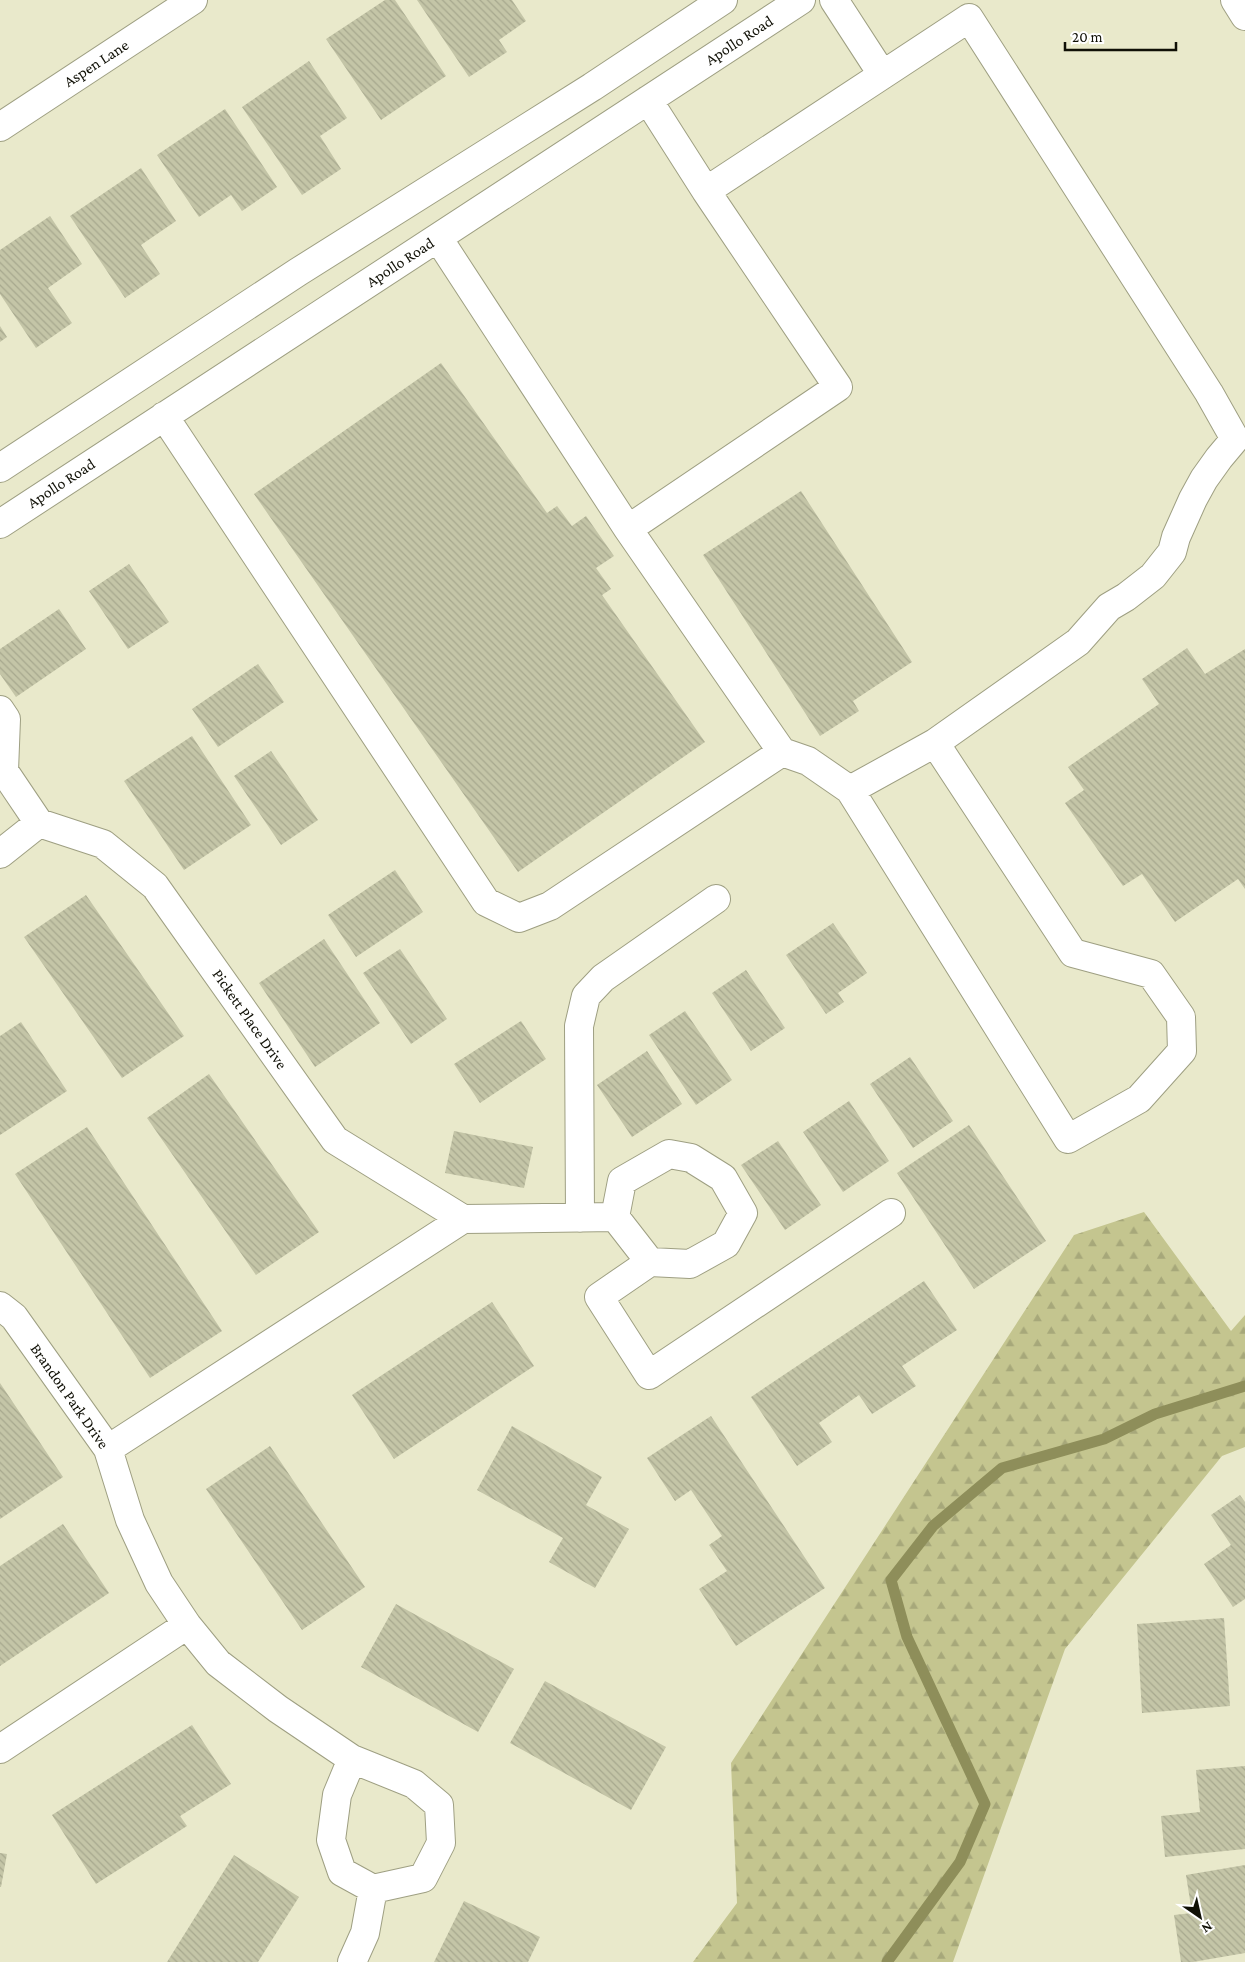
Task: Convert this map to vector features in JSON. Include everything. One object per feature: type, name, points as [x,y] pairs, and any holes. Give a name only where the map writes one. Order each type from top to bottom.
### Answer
[{"type":"street","name":"Aspen Lane","points":[[0,127],[193,0]]},
{"type":"street","points":[[0,468],[298,272],[592,86],[723,0]]},
{"type":"street","name":"Apollo Road","points":[[0,524],[801,0]]},
{"type":"street","points":[[834,0],[882,74]]},
{"type":"street","points":[[1234,0],[1245,16]]},
{"type":"street","points":[[706,191],[968,18],[1209,393],[1240,438],[1219,458],[1204,479],[1176,537],[1172,552],[1153,576],[1126,597],[1108,607],[1078,642],[935,743],[850,790]]},
{"type":"street","points":[[628,529],[838,387],[706,191],[648,100]]},
{"type":"street","points":[[438,238],[628,529],[782,752],[808,761],[850,790],[1068,1139],[1138,1099],[1182,1051],[1180,1017],[1151,974],[1073,953],[935,743]]},
{"type":"street","points":[[164,416],[486,902],[520,918],[550,906],[782,752]]},
{"type":"street","points":[[0,710],[6,719],[2,770],[39,823],[0,854]]},
{"type":"street","name":"Pickett Place Drive","points":[[39,823],[104,844],[155,886],[335,1140],[463,1219]]},
{"type":"street","points":[[580,1218],[579,1026],[586,996],[603,978],[716,899]]},
{"type":"street","points":[[650,1262],[616,1216],[622,1181],[669,1154],[691,1158],[723,1178],[743,1213],[726,1244],[690,1264],[650,1262],[599,1297],[649,1375],[891,1213]]},
{"type":"street","points":[[108,1449],[463,1219],[616,1216]]},
{"type":"street","name":"Brandon Park Drive","points":[[0,1306],[14,1317],[108,1449],[130,1520],[158,1583],[187,1625],[218,1663],[278,1709],[352,1759],[414,1784],[439,1805],[440,1842],[423,1878],[373,1889]]},
{"type":"street","points":[[0,1750],[187,1625]]},
{"type":"street","points":[[352,1759],[337,1795],[331,1840],[342,1872],[373,1889],[366,1933],[352,1962]]},
{"type":"green space","points":[[1144,1212],[1231,1331],[1245,1315],[1245,1447],[1222,1456],[1065,1649],[953,1962],[693,1962],[737,1903],[731,1763],[1074,1235]]},
{"type":"building","points":[[385,0],[395,0],[446,76],[381,120],[326,39]]},
{"type":"building","points":[[417,0],[512,0],[526,21],[499,40],[507,52],[469,77]]},
{"type":"building","points":[[309,61],[347,118],[320,136],[341,169],[302,195],[242,107]]},
{"type":"building","points":[[225,109],[277,187],[242,211],[231,195],[199,217],[157,155]]},
{"type":"building","points":[[141,168],[176,221],[141,245],[160,274],[125,298],[70,216]]},
{"type":"building","points":[[50,216],[82,264],[48,288],[72,323],[36,348],[0,294],[0,250]]},
{"type":"building","points":[[0,326],[7,337],[0,342]]},
{"type":"building","points":[[441,363],[547,513],[557,506],[572,526],[586,516],[614,556],[596,568],[611,589],[602,595],[705,742],[518,872],[254,494]]},
{"type":"building","points":[[801,491],[912,662],[853,701],[859,711],[820,736],[703,555]]},
{"type":"building","points":[[129,564],[169,622],[128,649],[89,591]]},
{"type":"building","points":[[59,609],[86,649],[16,697],[0,674],[0,649]]},
{"type":"building","points":[[1187,648],[1205,674],[1245,649],[1245,889],[1238,879],[1175,922],[1142,874],[1123,886],[1065,803],[1084,790],[1068,767],[1159,704],[1142,679]]},
{"type":"building","points":[[258,664],[284,702],[218,747],[192,709]]},
{"type":"building","points":[[192,736],[251,825],[184,870],[124,781]]},
{"type":"building","points":[[271,751],[318,820],[281,845],[234,776]]},
{"type":"building","points":[[395,870],[423,912],[356,957],[328,915]]},
{"type":"building","points":[[86,895],[184,1036],[122,1078],[24,937]]},
{"type":"building","points":[[833,923],[867,973],[838,993],[844,1002],[826,1014],[786,955]]},
{"type":"building","points":[[324,939],[380,1023],[315,1067],[259,983]]},
{"type":"building","points":[[400,949],[447,1019],[411,1044],[363,973]]},
{"type":"building","points":[[746,970],[785,1028],[751,1051],[712,993]]},
{"type":"building","points":[[685,1011],[732,1080],[696,1105],[649,1035]]},
{"type":"building","points":[[521,1021],[546,1059],[480,1103],[454,1064]]},
{"type":"building","points":[[21,1022],[67,1091],[0,1135],[0,1036]]},
{"type":"building","points":[[647,1051],[682,1104],[632,1137],[597,1085]]},
{"type":"building","points":[[910,1057],[953,1121],[913,1148],[870,1084]]},
{"type":"building","points":[[209,1074],[319,1232],[256,1275],[147,1118]]},
{"type":"building","points":[[849,1101],[889,1161],[843,1192],[803,1132]]},
{"type":"building","points":[[969,1125],[1046,1241],[974,1289],[897,1173]]},
{"type":"building","points":[[87,1127],[222,1331],[150,1378],[15,1174]]},
{"type":"building","points":[[454,1131],[533,1147],[524,1188],[445,1173]]},
{"type":"building","points":[[778,1141],[821,1205],[785,1230],[741,1165]]},
{"type":"building","points":[[924,1281],[957,1330],[902,1366],[916,1386],[872,1414],[859,1395],[819,1423],[832,1442],[797,1466],[751,1397]]},
{"type":"building","points":[[492,1302],[534,1366],[394,1459],[352,1395]]},
{"type":"building","points":[[0,1383],[63,1477],[0,1519]]},
{"type":"building","points":[[711,1416],[825,1588],[736,1646],[699,1589],[727,1571],[709,1545],[722,1536],[691,1490],[675,1501],[647,1458]]},
{"type":"building","points":[[512,1426],[602,1477],[586,1505],[629,1529],[595,1588],[549,1562],[563,1538],[477,1490]]},
{"type":"building","points":[[270,1446],[365,1587],[302,1630],[206,1489]]},
{"type":"building","points":[[1240,1495],[1245,1502],[1245,1599],[1233,1607],[1204,1564],[1231,1545],[1211,1515]]},
{"type":"building","points":[[63,1524],[109,1593],[0,1666],[0,1566]]},
{"type":"building","points":[[396,1604],[514,1669],[478,1732],[361,1667]]},
{"type":"building","points":[[1224,1618],[1230,1706],[1142,1713],[1137,1624]]},
{"type":"building","points":[[545,1681],[666,1747],[631,1810],[510,1743]]},
{"type":"building","points":[[192,1725],[231,1784],[180,1816],[187,1826],[96,1884],[52,1815]]},
{"type":"building","points":[[1245,1766],[1245,1849],[1165,1857],[1161,1816],[1200,1812],[1196,1770]]},
{"type":"building","points":[[0,1853],[7,1854],[1,1887],[0,1887]]},
{"type":"building","points":[[234,1855],[299,1897],[258,1962],[167,1962]]},
{"type":"building","points":[[1245,1865],[1245,1953],[1193,1962],[1181,1962],[1174,1915],[1192,1913],[1186,1875]]},
{"type":"building","points":[[464,1901],[540,1937],[528,1962],[434,1962]]},
{"type":"waterway","points":[[887,1962],[960,1862],[985,1804],[907,1637],[891,1580],[933,1526],[1002,1468],[1104,1439],[1155,1414],[1245,1386]]}]
